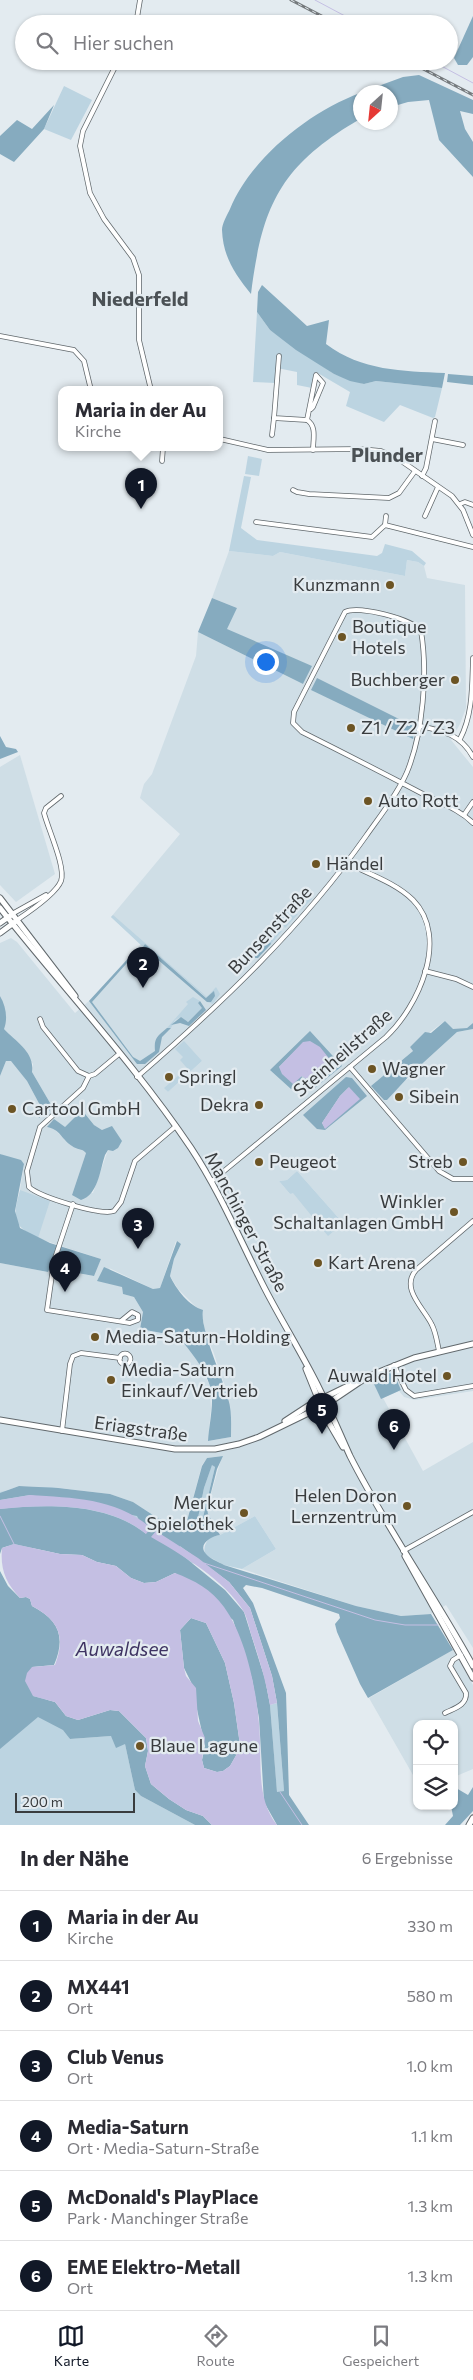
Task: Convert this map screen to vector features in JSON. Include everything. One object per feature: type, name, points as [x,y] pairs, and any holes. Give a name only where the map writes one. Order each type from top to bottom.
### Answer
[{"type":"main road","points":[[0,898],[15,922],[0,933]]},
{"type":"main road","points":[[0,908],[10,916]]},
{"type":"main road","points":[[0,923],[10,916]]},
{"type":"main road","name":"Manchinger Straße","points":[[15,922],[66,991],[80,1005],[176,1126],[212,1181],[304,1362],[322,1402],[412,1571],[463,1654],[473,1666]]},
{"type":"main road","name":"Eriagstraße","points":[[0,1420],[163,1448],[195,1450],[239,1444],[276,1428],[367,1377],[394,1365],[439,1351],[473,1344]]},
{"type":"main road","name":"Manchinger Straße","points":[[463,1654],[473,1678]]},
{"type":"main road","points":[[469,1825],[473,1818]]},
{"type":"street","points":[[138,15],[140,0]]},
{"type":"street","points":[[113,70],[82,131],[80,146],[90,193],[104,219],[133,258],[139,275],[138,333],[150,386]]},
{"type":"street","points":[[0,336],[74,350],[84,361],[90,386]]},
{"type":"street","points":[[272,435],[279,356]]},
{"type":"street","points":[[307,420],[324,383],[316,374],[311,398],[311,409]]},
{"type":"street","points":[[274,418],[307,420],[314,426],[313,450]]},
{"type":"street","points":[[422,476],[426,468],[435,421]]},
{"type":"street","points":[[223,439],[268,450],[373,449],[397,458],[452,496],[460,504],[473,535]]},
{"type":"street","points":[[432,439],[463,445]]},
{"type":"street","points":[[162,461],[163,451]]},
{"type":"street","points":[[294,490],[303,493],[389,498],[399,493],[416,471]]},
{"type":"street","points":[[425,516],[438,488]]},
{"type":"street","points":[[460,504],[468,503],[473,506]]},
{"type":"street","points":[[256,522],[368,537],[377,535],[385,525],[386,516]]},
{"type":"street","points":[[385,525],[473,547]]},
{"type":"street","name":"Bunsenstraße","points":[[137,1077],[240,983],[324,892],[347,863],[402,783],[414,752],[420,726],[423,679],[421,631],[418,626],[400,618],[356,609],[346,612],[294,712],[293,723],[302,732],[402,783]]},
{"type":"street","points":[[460,739],[469,724],[472,714],[473,658]]},
{"type":"street","points":[[420,726],[446,732],[460,739],[473,757]]},
{"type":"street","points":[[402,783],[464,814],[473,823]]},
{"type":"street","points":[[15,922],[60,883],[62,874],[44,811],[60,796]]},
{"type":"street","points":[[464,814],[473,802]]},
{"type":"street","name":"Steinheilstraße","points":[[212,1181],[350,1067],[403,1020],[416,999],[425,971],[430,938],[421,910],[403,892],[347,863]]},
{"type":"street","points":[[10,916],[50,893]]},
{"type":"street","points":[[425,971],[456,979],[473,987]]},
{"type":"street","points":[[40,1019],[43,1027],[78,1071],[88,1076],[95,1074],[119,1054]]},
{"type":"street","points":[[350,1067],[439,1171],[453,1179],[473,1179]]},
{"type":"street","points":[[88,1076],[83,1088],[40,1127],[27,1171],[27,1182],[32,1190],[104,1213],[114,1211],[121,1202],[135,1161],[176,1126]]},
{"type":"street","points":[[73,1204],[54,1262],[47,1310],[121,1321]]},
{"type":"street","points":[[439,1351],[433,1326],[411,1291],[410,1279],[416,1270],[473,1221]]},
{"type":"street","points":[[62,1431],[70,1364],[73,1356],[81,1353],[120,1358]]},
{"type":"street","points":[[394,1365],[406,1390],[414,1396],[473,1386]]},
{"type":"street","points":[[403,1551],[473,1512]]},
{"type":"street","points":[[445,1713],[462,1704],[467,1696],[450,1666],[453,1660],[463,1654]]},
{"type":"shaded area","points":[[473,16],[473,57],[467,65],[458,65],[458,49]]},
{"type":"shaded area","points":[[419,75],[473,100],[473,114],[460,111],[465,129],[473,142],[473,177],[439,140],[429,100],[398,105],[398,85],[381,85],[403,77]]},
{"type":"shaded area","points":[[64,86],[92,100],[71,140],[44,129]]},
{"type":"shaded area","points":[[353,96],[353,123],[311,153],[280,190],[269,212],[262,236],[251,294],[227,257],[222,230],[224,222],[240,190],[267,155],[302,125],[341,101]]},
{"type":"shaded area","points":[[54,105],[44,129],[14,162],[0,154],[0,136],[17,120],[32,129]]},
{"type":"shaded area","points":[[262,285],[307,326],[329,320],[326,344],[340,353],[368,365],[383,368],[445,373],[442,388],[376,381],[364,384],[350,381],[334,374],[296,350],[270,330],[257,312],[258,292]]},
{"type":"shaded area","points":[[257,312],[270,330],[334,374],[364,384],[376,381],[442,388],[435,417],[433,418],[400,405],[384,422],[346,406],[350,392],[316,372],[312,388],[297,385],[297,372],[277,368],[275,383],[253,382]]},
{"type":"shaded area","points":[[448,374],[473,376],[473,385],[447,382]]},
{"type":"shaded area","points":[[248,456],[262,459],[259,476],[245,474]]},
{"type":"shaded area","points":[[244,476],[251,477],[241,528],[257,540],[377,556],[382,553],[385,544],[412,551],[426,563],[424,566],[418,562],[407,560],[405,576],[280,552],[273,556],[229,551]]},
{"type":"shaded area","points":[[229,551],[273,556],[280,552],[405,576],[407,560],[418,562],[424,566],[427,578],[465,585],[466,708],[451,740],[473,767],[473,1023],[467,1028],[453,1030],[445,1021],[410,1047],[413,1051],[385,1074],[407,1080],[412,1073],[457,1032],[473,1029],[473,1391],[415,1400],[404,1397],[399,1391],[401,1390],[383,1398],[423,1471],[473,1442],[473,1648],[446,1605],[431,1614],[401,1616],[356,1606],[242,1569],[276,1549],[255,1516],[220,1535],[208,1514],[207,1508],[222,1456],[207,1458],[202,1465],[187,1521],[183,1525],[159,1519],[133,1502],[110,1494],[19,1486],[0,1493],[0,1263],[48,1272],[50,1268],[93,1276],[101,1259],[37,1238],[20,1190],[24,1164],[0,1154],[0,1076],[6,1061],[11,1060],[27,1081],[42,1109],[38,1116],[40,1118],[53,1108],[32,1072],[33,1064],[4,1029],[2,1000],[0,996],[0,943],[11,938],[17,942],[75,1013],[89,1001],[141,944],[111,917],[180,834],[140,798],[144,784],[152,774],[196,656],[198,632],[303,684],[311,666],[226,629],[237,608],[212,598]],"holes":[[[183,1057],[202,1061],[168,1092],[165,1088],[187,1068]],[[342,1066],[315,1088],[299,1084]],[[82,1110],[94,1125],[102,1130],[108,1150],[93,1193],[72,1195],[86,1153],[83,1149],[72,1146],[53,1128],[65,1127]],[[297,1171],[343,1223],[292,1192],[290,1194],[279,1181],[287,1180]],[[176,1241],[181,1244],[174,1259],[170,1276],[178,1289],[198,1309],[204,1323],[204,1331],[229,1398],[231,1437],[208,1441],[211,1409],[210,1386],[198,1361],[178,1336],[140,1329],[143,1312],[134,1297],[123,1294],[122,1287],[109,1268],[153,1289],[160,1288]]]},
{"type":"shaded area","points":[[212,598],[237,608],[227,629],[312,666],[303,684],[198,632]]},
{"type":"shaded area","points":[[317,678],[415,727],[413,739],[311,690]]},
{"type":"shaded area","points":[[0,736],[6,747],[16,749],[18,752],[0,759]]},
{"type":"shaded area","points":[[20,755],[55,874],[16,902],[0,885],[0,767]]},
{"type":"shaded area","points":[[303,891],[312,899],[294,914],[298,914],[285,928],[281,921],[277,921]]},
{"type":"shaded area","points":[[113,915],[207,997],[216,987],[220,994],[213,1004],[207,1002],[214,992],[207,998],[145,944],[143,947],[111,917]]},
{"type":"shaded area","points":[[271,927],[282,931],[271,944],[269,940],[267,942],[263,939],[254,954],[251,954],[254,947]]},
{"type":"shaded area","points":[[262,938],[267,942],[269,940],[271,944],[258,958],[254,958],[254,954]]},
{"type":"shaded area","points":[[145,944],[206,998],[214,991],[215,996],[211,1002],[207,1002],[143,947]]},
{"type":"shaded area","points":[[135,951],[135,954],[92,1002],[133,1057],[140,1061],[155,1051],[156,1038],[167,1028],[171,1028],[162,1037],[159,1052],[145,1064],[137,1064],[89,1001]]},
{"type":"shaded area","points":[[0,996],[6,1012],[4,1029],[28,1053],[31,1059],[32,1072],[53,1108],[39,1118],[38,1116],[42,1109],[27,1081],[11,1061],[6,1061],[0,1076]]},
{"type":"shaded area","points":[[193,997],[200,1001],[198,1003],[203,1008],[187,1022],[181,1017],[175,1020],[171,1028],[167,1028],[188,1004],[186,1002]]},
{"type":"shaded area","points":[[200,1001],[206,1010],[189,1026],[180,1023],[171,1025],[181,1017],[188,1022],[202,1008],[198,1003]]},
{"type":"shaded area","points":[[445,1021],[453,1029],[467,1028],[473,1023],[473,1029],[457,1032],[412,1073],[387,1100],[384,1100],[371,1086],[413,1051],[410,1047],[425,1032],[431,1033]]},
{"type":"shaded area","points":[[310,1031],[342,1066],[315,1088],[299,1084],[291,1089],[270,1070]],"holes":[[[297,1049],[327,1068],[308,1079],[279,1067]]]},
{"type":"shaded area","points":[[184,1041],[202,1061],[168,1092],[164,1088],[187,1068],[180,1060],[183,1057],[175,1049]]},
{"type":"shaded area","points":[[346,1077],[352,1078],[367,1096],[325,1130],[317,1129],[303,1115]],"holes":[[[349,1087],[325,1128],[322,1123],[340,1096]]]},
{"type":"shaded area","points":[[82,1110],[94,1125],[102,1130],[112,1126],[122,1141],[118,1148],[113,1151],[108,1150],[95,1188],[87,1197],[81,1200],[72,1195],[86,1153],[69,1144],[55,1130],[47,1127],[54,1119],[65,1127]]},
{"type":"shaded area","points":[[0,1154],[21,1160],[24,1164],[15,1211],[20,1228],[50,1243],[101,1259],[94,1276],[50,1268],[48,1272],[0,1263]]},
{"type":"shaded area","points":[[297,1171],[343,1223],[328,1236],[293,1193],[290,1194],[279,1181],[287,1180]]},
{"type":"shaded area","points":[[20,1190],[50,1201],[38,1238],[23,1229],[16,1219],[16,1207]]},
{"type":"shaded area","points":[[177,1241],[181,1244],[174,1259],[170,1276],[184,1296],[193,1305],[203,1310],[208,1340],[229,1403],[231,1437],[208,1441],[212,1406],[210,1386],[192,1353],[178,1336],[140,1329],[143,1312],[134,1297],[123,1294],[122,1287],[97,1281],[104,1267],[153,1289],[160,1288]]},
{"type":"shaded area","points":[[388,1373],[394,1374],[401,1390],[381,1399],[373,1382]]},
{"type":"shaded area","points":[[223,1456],[217,1469],[207,1508],[208,1514],[220,1535],[213,1537],[204,1544],[204,1550],[208,1556],[224,1565],[356,1606],[401,1616],[431,1614],[453,1650],[368,1698],[337,1632],[335,1624],[340,1618],[339,1614],[262,1588],[246,1585],[243,1588],[253,1603],[286,1693],[289,1795],[309,1825],[277,1825],[264,1802],[259,1718],[252,1679],[233,1620],[175,1573],[156,1582],[144,1583],[131,1578],[116,1566],[97,1562],[82,1555],[60,1554],[14,1544],[2,1548],[0,1554],[0,1509],[37,1506],[95,1511],[114,1516],[146,1534],[137,1516],[30,1495],[0,1500],[0,1493],[19,1486],[110,1494],[133,1502],[159,1519],[183,1525],[187,1521],[202,1466],[207,1458]],"holes":[[[212,1465],[215,1467],[200,1530],[196,1528],[204,1488]],[[180,1546],[229,1582],[250,1608],[272,1676],[277,1703],[284,1791],[277,1792],[270,1705],[265,1679],[244,1612],[225,1590],[182,1555]]]},
{"type":"shaded area","points":[[212,1464],[215,1467],[200,1530],[196,1528],[204,1488]]},
{"type":"shaded area","points":[[27,1487],[52,1487],[70,1490],[145,1511],[202,1539],[202,1551],[205,1553],[205,1545],[210,1537],[220,1535],[255,1516],[276,1549],[242,1569],[224,1565],[211,1558],[221,1566],[0,1545],[0,1492]]},
{"type":"shaded area","points":[[0,1571],[8,1586],[20,1598],[26,1597],[30,1599],[32,1606],[49,1617],[58,1630],[58,1655],[54,1665],[32,1667],[33,1696],[55,1702],[66,1716],[78,1720],[110,1710],[119,1711],[146,1738],[148,1751],[145,1766],[151,1784],[186,1810],[203,1816],[212,1825],[195,1825],[141,1796],[135,1790],[125,1744],[116,1748],[111,1736],[70,1739],[63,1730],[38,1717],[0,1749]]},
{"type":"shaded area","points":[[191,1618],[206,1623],[225,1663],[234,1703],[240,1745],[230,1766],[223,1771],[217,1772],[204,1768],[202,1760],[205,1746],[191,1682],[184,1668],[180,1630]]},
{"type":"shaded area","points":[[0,1622],[70,1739],[111,1736],[125,1744],[135,1790],[141,1796],[195,1825],[0,1825]]},
{"type":"shaded area","points":[[453,1650],[473,1685],[473,1769],[458,1775],[458,1720],[413,1720],[413,1775],[369,1698]]},
{"type":"shaded area","points":[[277,1703],[284,1791],[277,1793],[270,1705]]},
{"type":"shaded area","points":[[473,1787],[473,1811],[460,1825],[445,1825],[453,1816],[452,1810],[458,1810],[458,1789],[468,1795]]},
{"type":"water","points":[[310,1041],[320,1047],[332,1062],[327,1068],[308,1080],[302,1076],[293,1084],[282,1074],[279,1067],[303,1042]]},
{"type":"water","points":[[349,1087],[360,1099],[325,1129],[322,1123],[340,1096]]},
{"type":"water","points":[[30,1495],[63,1497],[109,1505],[138,1518],[151,1528],[146,1534],[114,1516],[76,1508],[37,1506],[0,1509],[0,1500]]},
{"type":"water","points":[[156,1531],[198,1558],[229,1582],[250,1608],[272,1676],[277,1703],[270,1705],[247,1620],[236,1600],[202,1569],[151,1537]]},
{"type":"water","name":"Auwaldsee","points":[[14,1544],[60,1554],[82,1555],[97,1562],[116,1566],[131,1578],[144,1583],[156,1582],[175,1573],[196,1582],[219,1601],[240,1636],[251,1671],[259,1725],[262,1785],[266,1806],[277,1825],[212,1825],[203,1816],[186,1810],[151,1784],[145,1766],[148,1751],[146,1738],[119,1711],[110,1710],[78,1720],[66,1716],[55,1702],[33,1696],[25,1681],[27,1673],[32,1667],[55,1665],[60,1638],[58,1630],[49,1617],[32,1606],[30,1599],[26,1597],[20,1598],[11,1587],[3,1570],[2,1548]],"holes":[[[191,1618],[206,1623],[225,1663],[234,1703],[240,1745],[230,1766],[223,1771],[217,1772],[204,1768],[202,1760],[205,1738],[198,1721],[196,1688],[186,1676],[184,1668],[180,1630]]]},
{"type":"waterway","points":[[315,0],[343,15]]},
{"type":"waterway","points":[[449,70],[473,83]]},
{"type":"waterway","points":[[0,1516],[14,1544]]},
{"type":"waterway","points":[[204,1563],[375,1620],[405,1625],[438,1625]]},
{"type":"waterway","points":[[280,1792],[302,1825]]},
{"type":"railway","points":[[291,0],[320,15]]},
{"type":"railway","points":[[425,70],[473,95]]},
{"type":"place","name":"Maria in der Au","points":[[141,509]]},
{"type":"place","name":"Kunzmann","points":[[390,585]]},
{"type":"place","name":"Boutique Hotels","points":[[342,637]]},
{"type":"place","name":"Buchberger","points":[[455,680]]},
{"type":"place","name":"Z1 / Z2 / Z3","points":[[351,728]]},
{"type":"place","name":"Auto Rott","points":[[368,801]]},
{"type":"place","name":"Händel","points":[[316,864]]},
{"type":"place","name":"MX441","points":[[143,988]]},
{"type":"place","name":"Wagner","points":[[372,1069]]},
{"type":"place","name":"Springl","points":[[169,1077]]},
{"type":"place","name":"Sibein","points":[[399,1097]]},
{"type":"place","name":"Dekra","points":[[259,1105]]},
{"type":"place","name":"Cartool GmbH","points":[[12,1109]]},
{"type":"place","name":"Peugeot","points":[[259,1162]]},
{"type":"place","name":"Streb","points":[[463,1162]]},
{"type":"place","name":"Winkler Schaltanlagen GmbH","points":[[454,1212]]},
{"type":"place","name":"Club Venus","points":[[138,1249]]},
{"type":"place","name":"Kart Arena","points":[[318,1263]]},
{"type":"place","name":"Media-Saturn","points":[[65,1292]]},
{"type":"place","name":"Media-Saturn-Holding","points":[[95,1337]]},
{"type":"place","name":"Auwald Hotel","points":[[447,1376]]},
{"type":"place","name":"Media-Saturn Einkauf/Vertrieb","points":[[111,1380]]},
{"type":"place","name":"McDonald's PlayPlace","points":[[322,1434]]},
{"type":"place","name":"EME Elektro-Metall","points":[[394,1450]]},
{"type":"place","name":"Helen Doron Lernzentrum","points":[[407,1506]]},
{"type":"place","name":"Merkur Spielothek","points":[[244,1513]]},
{"type":"place","name":"Blaue Lagune","points":[[140,1746]]},
{"type":"district","name":"Niederfeld","points":[[140,299]]},
{"type":"district","name":"Plunder","points":[[387,455]]}]
